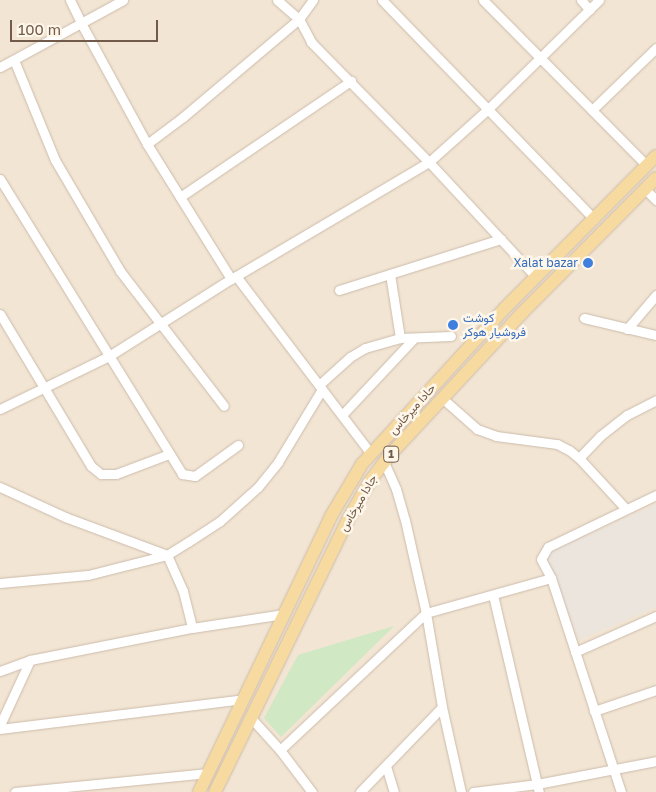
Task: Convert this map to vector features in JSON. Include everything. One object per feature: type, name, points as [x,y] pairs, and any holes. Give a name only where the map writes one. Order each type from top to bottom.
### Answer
[{"type":"main road","name":"حادا ميرخاس","points":[[199,792],[342,495],[371,454],[536,276],[656,156]]},
{"type":"main road","name":"جادا ميرخاس","points":[[216,791],[354,506],[384,462],[522,313],[656,178]]},
{"type":"street","points":[[70,0],[147,144],[180,197],[234,278],[371,454]]},
{"type":"street","points":[[0,67],[123,0]]},
{"type":"street","points":[[277,0],[299,19],[311,42],[351,81],[536,276]]},
{"type":"street","points":[[147,144],[183,118],[299,19],[312,0]]},
{"type":"street","points":[[382,0],[594,219]]},
{"type":"street","points":[[483,0],[646,166]]},
{"type":"street","points":[[581,0],[590,10]]},
{"type":"street","points":[[0,409],[109,356],[234,278],[428,162],[487,110],[600,0]]},
{"type":"street","points":[[592,110],[656,48]]},
{"type":"street","points":[[14,60],[55,160],[120,271],[224,406]]},
{"type":"street","points":[[180,197],[351,81]]},
{"type":"street","points":[[0,179],[182,474],[194,476],[238,446]]},
{"type":"street","points":[[645,189],[656,200]]},
{"type":"street","points":[[339,290],[501,239]]},
{"type":"street","points":[[390,274],[400,338]]},
{"type":"street","points":[[627,329],[656,296]]},
{"type":"street","points":[[0,314],[91,466],[101,474],[116,474],[169,454]]},
{"type":"street","points":[[584,318],[656,336]]},
{"type":"street","points":[[0,583],[88,574],[167,555],[220,522],[258,487],[278,462],[321,388],[336,368],[358,352],[382,342],[400,338],[451,336]]},
{"type":"street","points":[[342,415],[414,338]]},
{"type":"street","points":[[442,398],[477,429],[496,436],[557,444],[580,458],[626,509]]},
{"type":"street","points":[[580,458],[600,436],[627,415],[656,400]]},
{"type":"street","points":[[384,462],[396,489],[405,520],[426,613],[442,707],[461,792]]},
{"type":"street","points":[[0,488],[65,517],[167,555],[183,591],[192,628]]},
{"type":"street","points":[[621,792],[551,578],[542,559],[548,547],[656,495]]},
{"type":"street","points":[[280,750],[426,613],[551,578]]},
{"type":"street","points":[[493,595],[538,788]]},
{"type":"street","points":[[0,671],[30,660],[192,628],[284,614]]},
{"type":"street","points":[[575,652],[656,616]]},
{"type":"street","points":[[0,725],[30,660]]},
{"type":"street","points":[[594,711],[656,690]]},
{"type":"street","points":[[0,729],[243,699]]},
{"type":"street","points":[[360,792],[442,707]]},
{"type":"street","points":[[251,718],[280,750],[312,792]]},
{"type":"street","points":[[473,792],[538,788],[656,761]]},
{"type":"street","points":[[386,766],[394,792]]},
{"type":"street","points":[[15,792],[208,773]]},
{"type":"shaded area","points":[[0,0],[656,0],[656,792],[0,792]]},
{"type":"shaded area","points":[[656,504],[656,607],[579,640],[546,554]]},
{"type":"green space","points":[[394,626],[281,737],[264,718],[298,655]]},
{"type":"place","name":"Xalat bazar","points":[[588,263]]},
{"type":"place","name":"كوشت فروشيار هوكر","points":[[453,325]]}]
